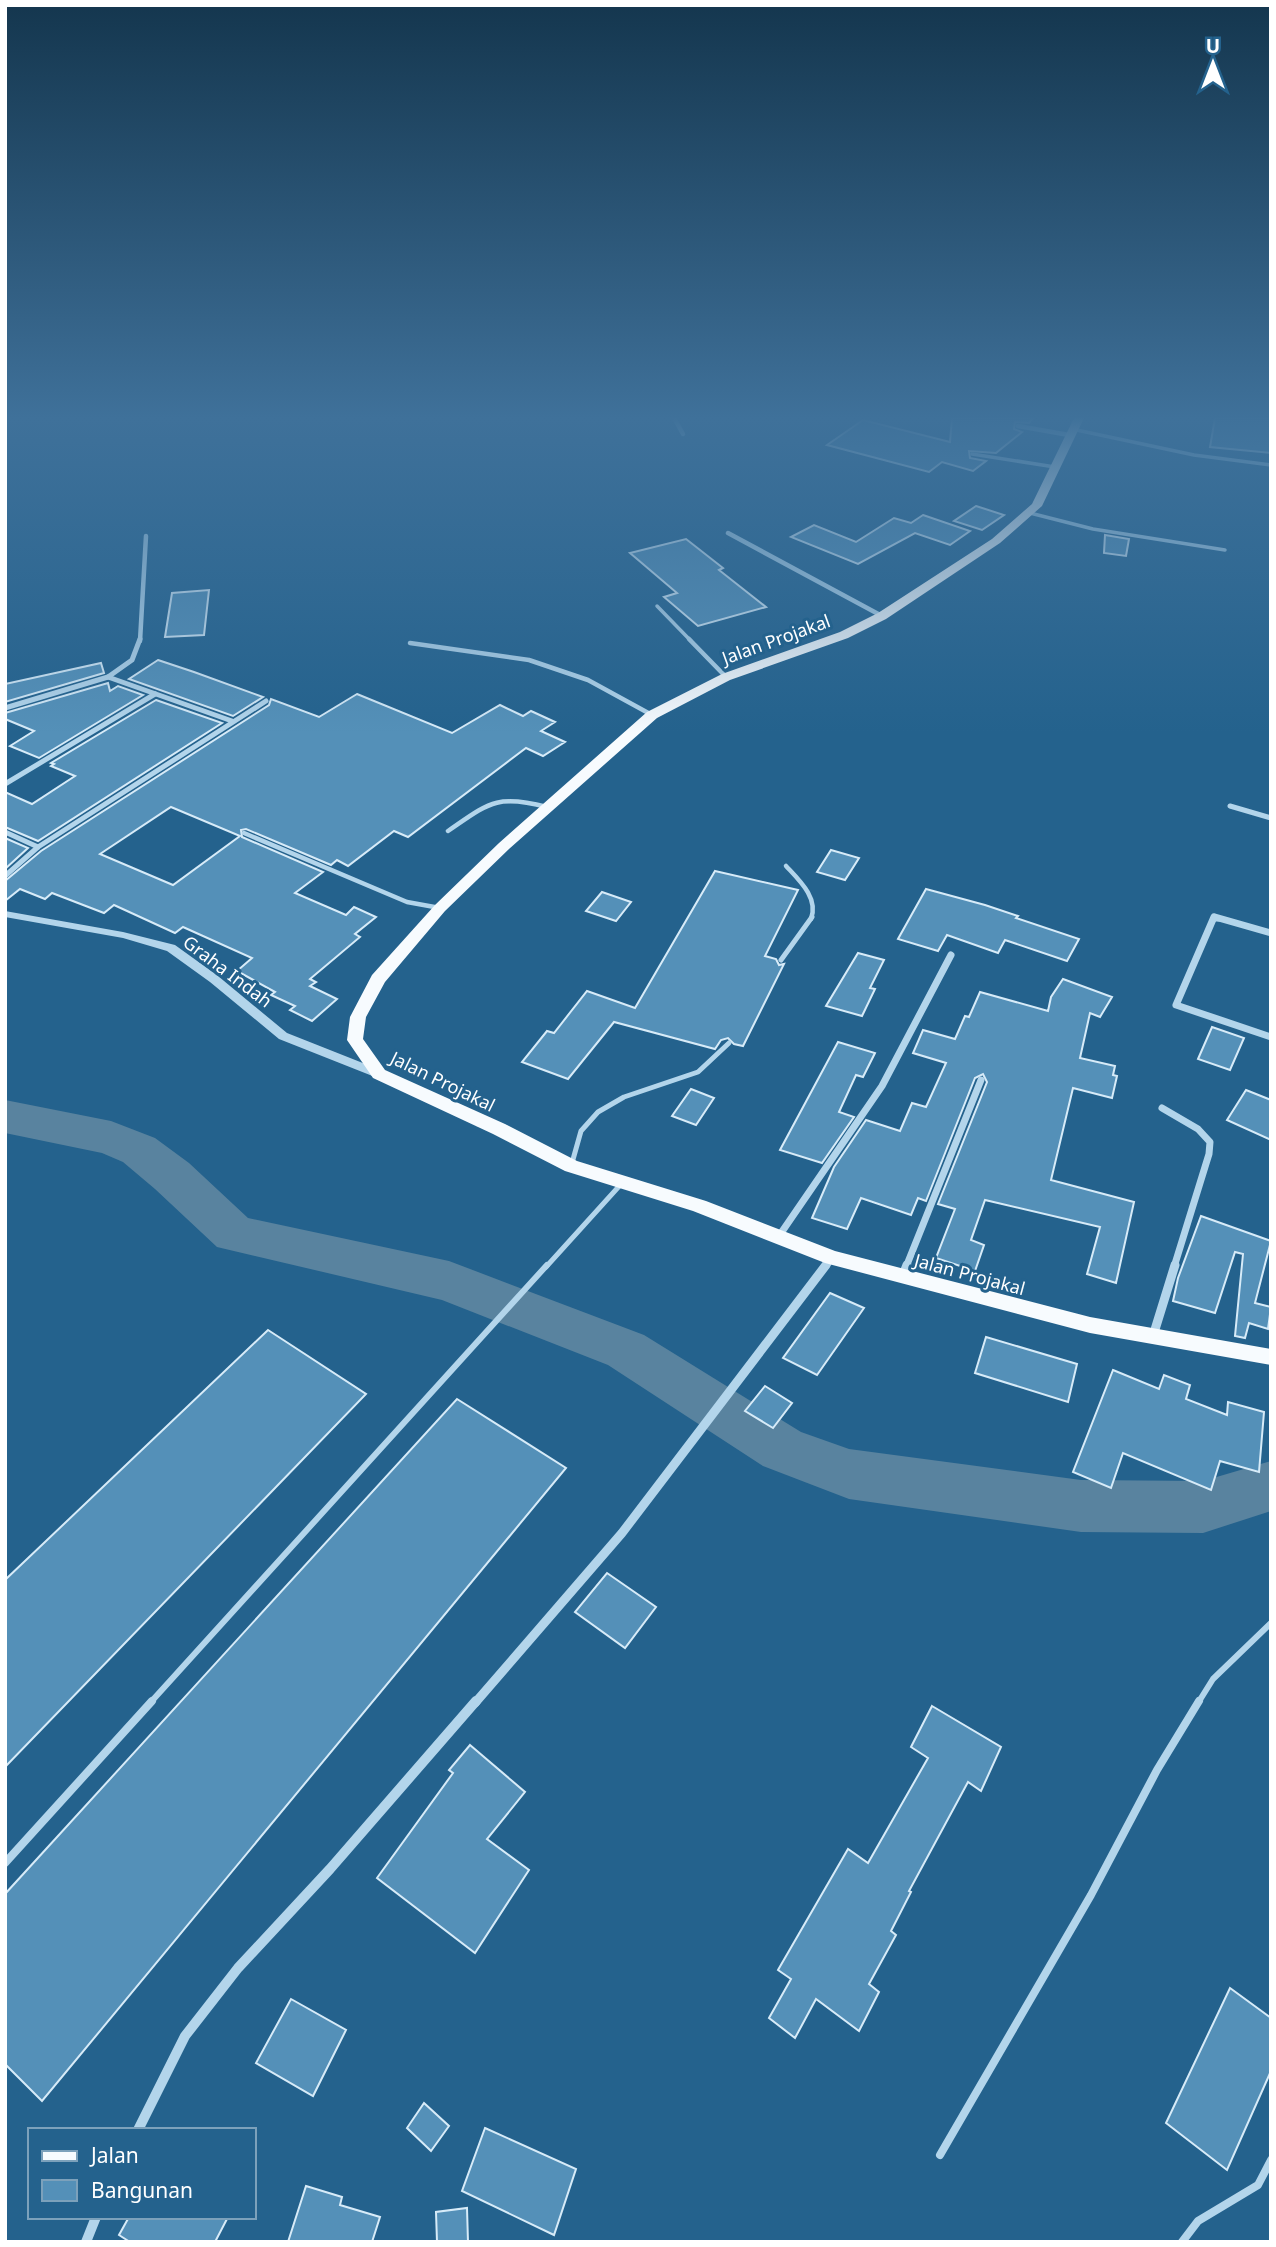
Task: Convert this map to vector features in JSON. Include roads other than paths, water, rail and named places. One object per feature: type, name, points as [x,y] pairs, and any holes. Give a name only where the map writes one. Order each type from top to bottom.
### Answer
[{"type":"main road","name":"Jalan Projakal","points":[[1018,523],[996,541],[882,616],[844,635],[726,677],[652,715],[547,807],[440,908],[378,979],[358,1017],[355,1040],[379,1074],[499,1129],[571,1166],[699,1206],[832,1258],[1090,1325],[1271,1357]]},
{"type":"street","points":[[728,533],[882,616]]},
{"type":"street","points":[[5,708],[108,677],[132,660],[140,643],[146,536]]},
{"type":"street","points":[[108,677],[232,721]]},
{"type":"street","points":[[5,784],[155,694]]},
{"type":"street","points":[[5,876],[38,847],[266,701]]},
{"type":"street","points":[[1230,806],[1271,818]]},
{"type":"street","points":[[5,832],[38,847]]},
{"type":"street","name":"Graha Indah","points":[[5,914],[123,935],[171,948],[214,979],[282,1036],[379,1074]]},
{"type":"street","points":[[1271,933],[1213,916],[1176,1005],[1271,1037]]},
{"type":"street","points":[[779,1237],[882,1086],[951,955]]},
{"type":"street","points":[[903,1276],[981,1080]]},
{"type":"street","points":[[1153,1336],[1209,1154],[1210,1142],[1198,1129],[1162,1108]]},
{"type":"street","points":[[139,2128],[185,2036],[238,1968],[330,1869],[622,1533],[832,1258]]},
{"type":"street","points":[[86,2242],[95,2219]]},
{"type":"lane","points":[[1069,523],[1225,550]]},
{"type":"lane","points":[[657,606],[726,677]]},
{"type":"lane","points":[[410,643],[529,660],[588,680],[652,715]]},
{"type":"lane","points":[[448,831],[495,799],[516,798],[547,807]]},
{"type":"lane","points":[[244,833],[407,902],[440,908]]},
{"type":"lane","points":[[781,960],[813,917],[815,906],[811,893],[786,866]]},
{"type":"lane","points":[[571,1166],[584,1124],[602,1109],[615,1100],[664,1086],[701,1071],[729,1043]]},
{"type":"lane","points":[[5,1863],[622,1183]]},
{"type":"lane","points":[[940,2155],[1091,1895],[1157,1770],[1213,1679],[1271,1623]]},
{"type":"lane","points":[[1182,2242],[1198,2221],[1258,2185],[1271,2160]]},
{"type":"waterway","points":[[5,1116],[111,1138],[139,1150],[172,1176],[234,1234],[449,1281],[626,1350],[782,1449],[849,1474],[1081,1506],[1203,1507],[1271,1486]]}]
